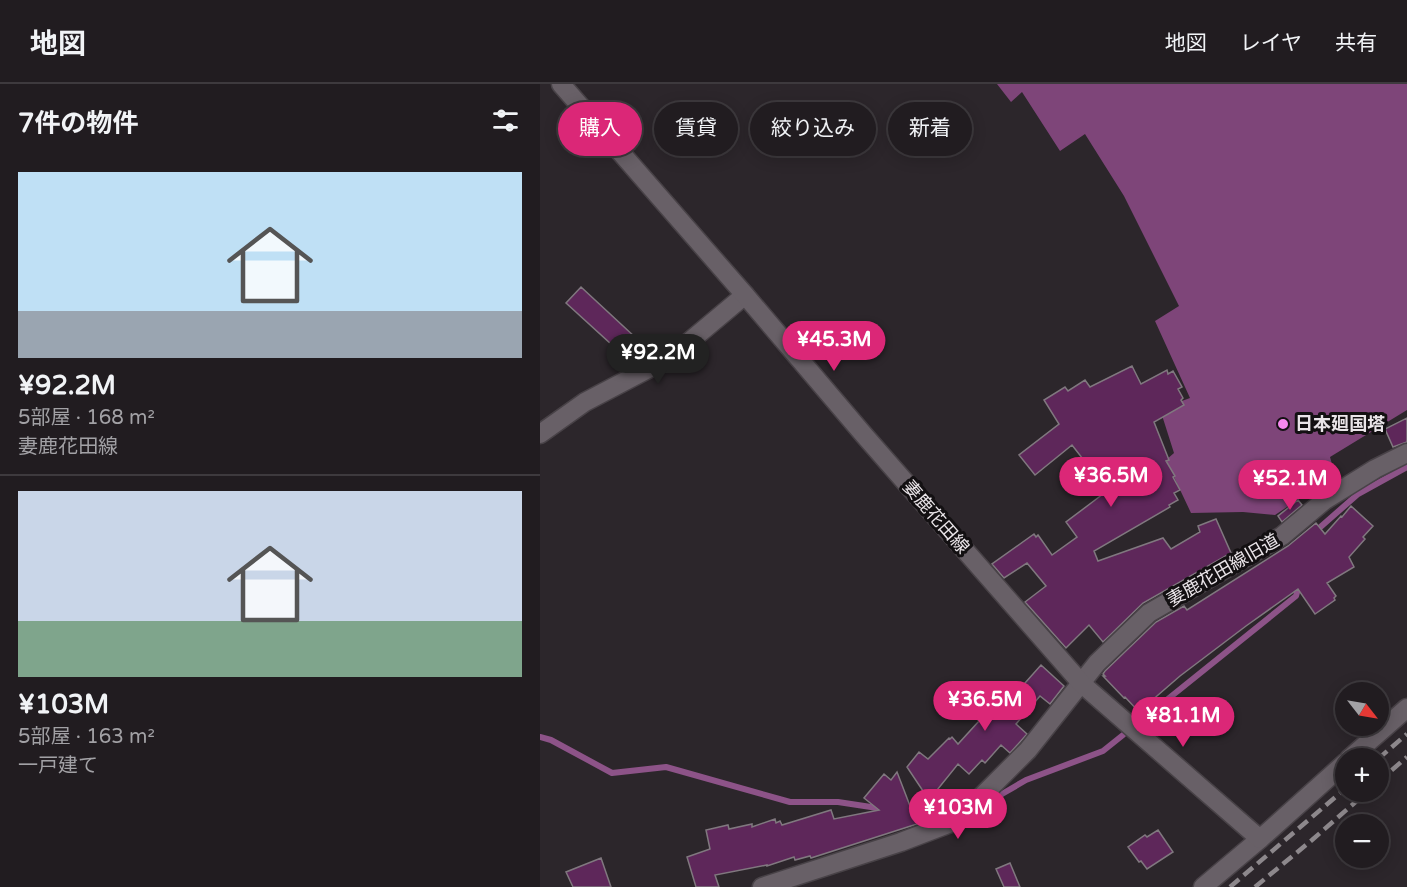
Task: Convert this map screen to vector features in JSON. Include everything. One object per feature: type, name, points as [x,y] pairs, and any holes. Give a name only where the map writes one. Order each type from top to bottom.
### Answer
[{"type":"main road","name":"妻鹿花田線","points":[[561,84],[1082,684],[1260,839]]},
{"type":"main road","points":[[540,434],[585,402],[671,357],[745,295]]},
{"type":"main road","name":"妻鹿花田線旧道","points":[[762,887],[901,843],[956,821],[1029,750],[1097,663],[1149,613],[1282,536],[1325,500],[1375,469],[1407,453]]},
{"type":"main road","points":[[1362,748],[1407,708]]},
{"type":"main road","points":[[1203,887],[1335,772]]},
{"type":"shaded area","points":[[997,84],[1407,84],[1407,410],[1330,457],[1335,475],[1275,515],[1243,512],[1191,513],[1166,460],[1174,453],[1160,409],[1190,398],[1155,321],[1179,306],[1124,196],[1085,134],[1060,151],[1022,92],[1011,102]]},
{"type":"building","points":[[581,287],[650,351],[642,359],[633,364],[566,303]]},
{"type":"building","points":[[1132,366],[1141,384],[1167,370],[1168,374],[1173,371],[1182,387],[1178,389],[1184,405],[1154,422],[1169,460],[1166,461],[1180,490],[1174,493],[1178,500],[1169,505],[1170,507],[1094,551],[1098,561],[1163,538],[1171,549],[1200,532],[1198,526],[1216,519],[1231,553],[1143,603],[1103,642],[1089,625],[1066,648],[1025,602],[1046,586],[1027,563],[1004,578],[992,564],[1034,534],[1036,537],[1038,535],[1052,555],[1077,537],[1066,522],[1107,491],[1072,445],[1035,475],[1019,455],[1059,424],[1044,400],[1065,387],[1068,391],[1085,380],[1090,387]]},
{"type":"building","points":[[1407,418],[1407,442],[1393,447],[1385,429]]},
{"type":"building","points":[[1298,500],[1302,505],[1282,522],[1278,516]]},
{"type":"building","points":[[1351,506],[1373,526],[1349,557],[1354,567],[1327,583],[1336,596],[1335,600],[1315,614],[1298,589],[1180,676],[1140,713],[1103,676],[1105,676],[1103,674],[1105,671],[1156,622],[1184,606],[1187,610],[1288,546],[1316,523],[1325,534]]},
{"type":"building","points":[[1041,665],[1064,686],[1050,704],[1040,696],[1016,724],[1027,734],[1010,753],[1001,745],[985,763],[982,760],[969,774],[958,764],[929,800],[907,767],[919,752],[928,759],[949,738],[952,737],[958,744],[979,721],[970,713],[995,686],[1010,700]]},
{"type":"building","points":[[897,772],[917,824],[811,858],[810,856],[795,860],[794,857],[767,866],[715,875],[719,887],[696,887],[687,857],[710,849],[706,830],[728,825],[729,829],[752,824],[752,827],[775,819],[776,823],[780,821],[782,825],[831,810],[834,819],[879,810],[864,798],[884,774],[891,780]]},
{"type":"building","points":[[1158,830],[1173,852],[1147,869],[1128,847],[1145,835],[1147,837]]},
{"type":"building","points":[[601,858],[611,887],[573,887],[566,872]]},
{"type":"building","points":[[1010,863],[1020,887],[1004,887],[996,869]]},
{"type":"waterway","points":[[1316,533],[1358,494],[1407,467]]},
{"type":"waterway","points":[[1143,719],[1296,596],[1300,582]]},
{"type":"waterway","points":[[976,813],[1026,780],[1103,751],[1123,735]]},
{"type":"waterway","points":[[540,737],[551,740],[612,773],[666,767],[790,802],[838,802],[884,809]]},
{"type":"waterway","points":[[906,811],[952,815]]},
{"type":"railway","points":[[1389,750],[1407,734]]},
{"type":"railway","points":[[1389,773],[1407,757]]},
{"type":"railway","points":[[1230,887],[1335,797]]},
{"type":"railway","points":[[1255,887],[1356,802]]},
{"type":"place","name":"日本廻国塔","points":[[1283,424]]}]
